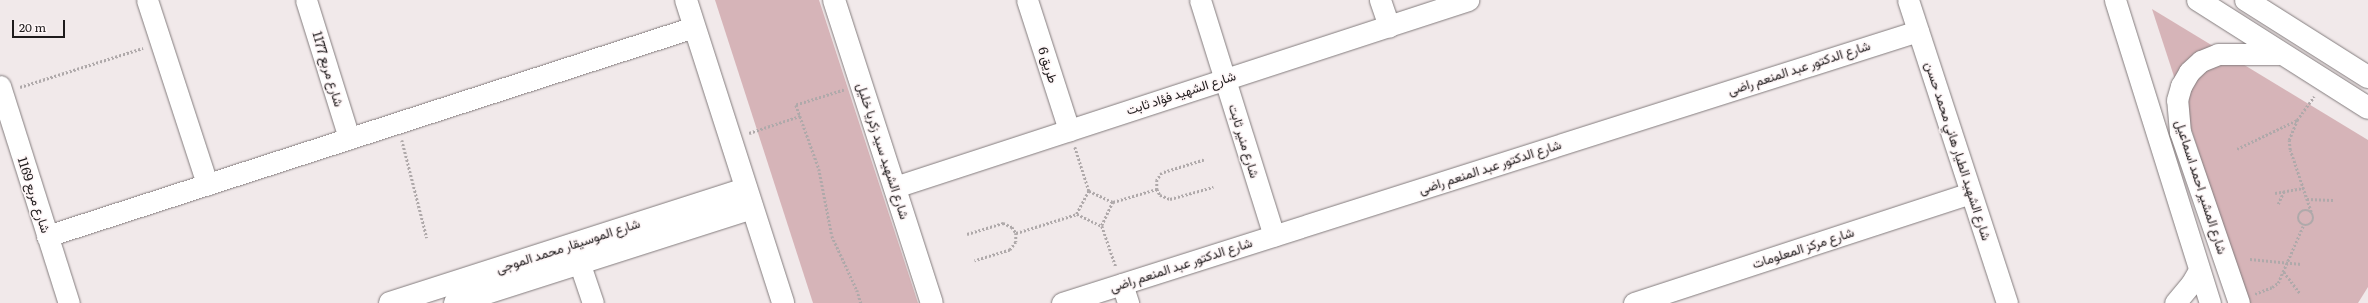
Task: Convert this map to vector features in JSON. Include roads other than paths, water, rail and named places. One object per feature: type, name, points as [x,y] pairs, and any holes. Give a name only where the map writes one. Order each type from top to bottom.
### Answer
[{"type":"street","points":[[147,0],[207,184]]},
{"type":"street","name":"شارع مربع 1177","points":[[306,0],[349,138]]},
{"type":"street","points":[[686,0],[783,303]]},
{"type":"street","name":"شارع الشهيد سيد زكريا خليل","points":[[834,0],[932,303]]},
{"type":"street","name":"طريق 6","points":[[1027,0],[1069,130]]},
{"type":"street","name":"شارع منير ثابت","points":[[1200,0],[1274,236]]},
{"type":"street","points":[[1380,0],[1389,26]]},
{"type":"street","name":"شارع الشهيد فؤاد ثابت","points":[[895,187],[1468,0]]},
{"type":"street","name":"شارع الشهيد الطيار هاني محمد حسن","points":[[1908,0],[2007,303]]},
{"type":"street","name":"شارع المشير احمد اسماعيل","points":[[2115,0],[2210,303]]},
{"type":"street","points":[[2198,0],[2368,108]]},
{"type":"street","points":[[2246,0],[2368,77]]},
{"type":"street","points":[[47,236],[694,27]]},
{"type":"street","name":"شارع الدكتور عبد المنعم راضى","points":[[1062,303],[1125,294],[1274,236],[1918,31]]},
{"type":"street","name":"شارع المشير احمد اسماعيل","points":[[2238,301],[2180,132],[2177,100],[2181,86],[2189,72],[2201,61],[2218,54],[2281,54]]},
{"type":"street","name":"شارع مربع 1169","points":[[1,89],[69,303]]},
{"type":"street","name":"شارع مركز المعلومات","points":[[1634,303],[1971,193]]},
{"type":"street","name":"شارع الموسيقار محمد الموجى","points":[[390,303],[577,254],[749,199]]},
{"type":"street","points":[[577,254],[593,303]]},
{"type":"street","name":"شارع الموسيقار محمد الموجى","points":[[455,303],[577,254]]},
{"type":"street","points":[[2175,303],[2191,284],[2199,270]]}]
